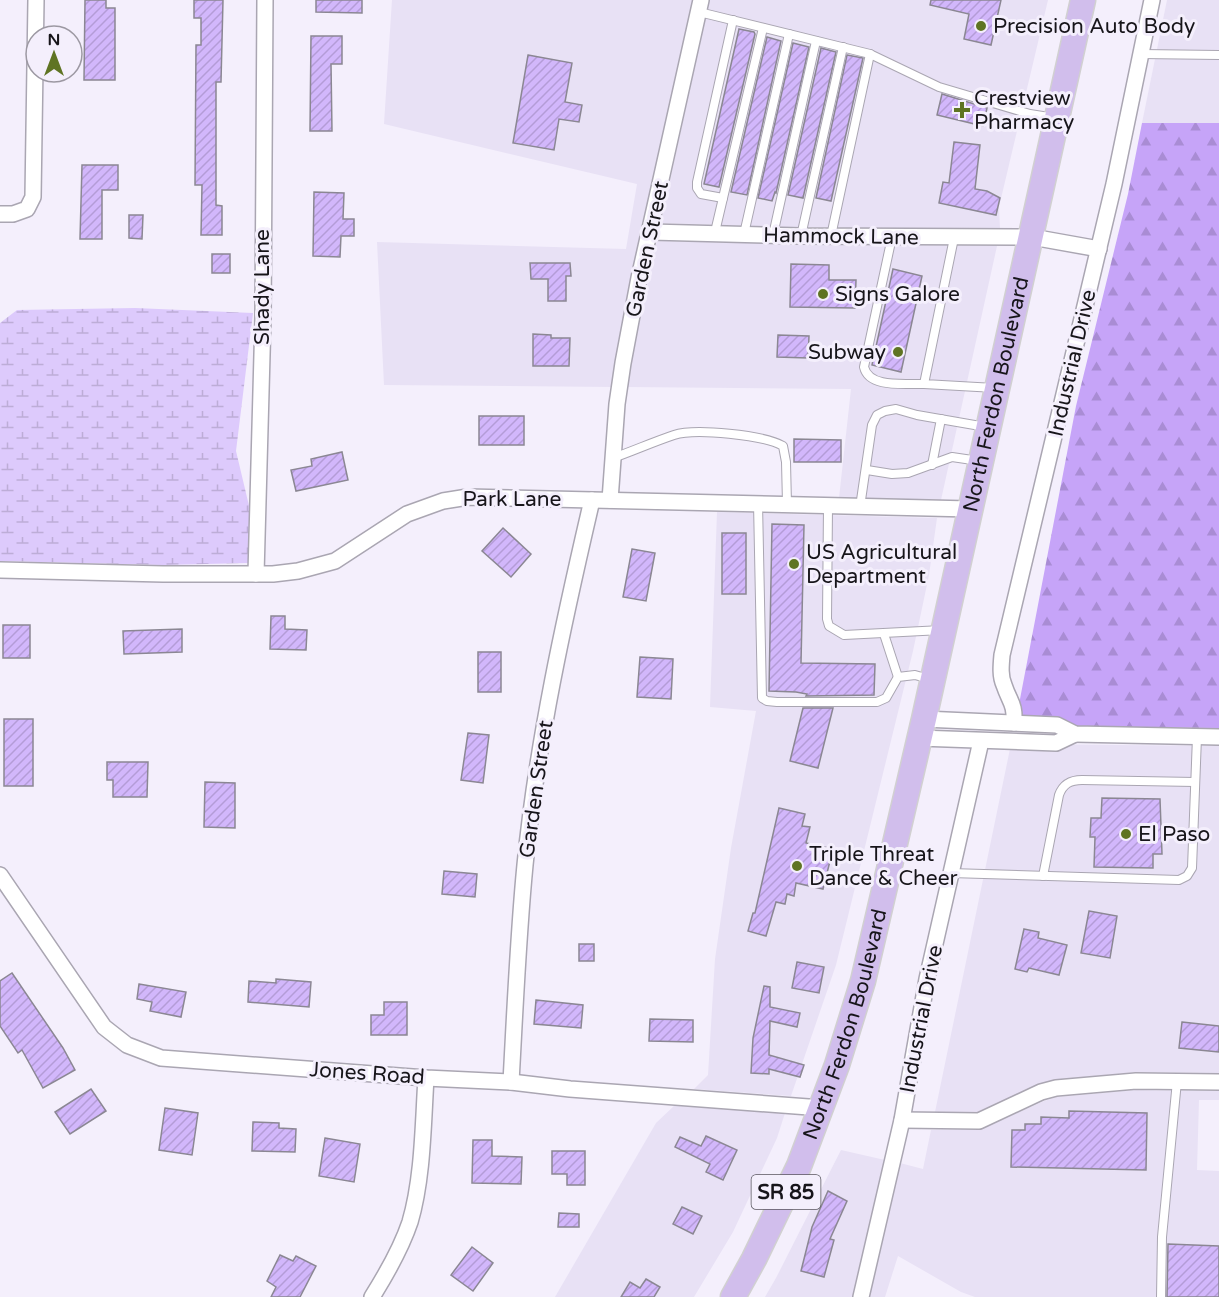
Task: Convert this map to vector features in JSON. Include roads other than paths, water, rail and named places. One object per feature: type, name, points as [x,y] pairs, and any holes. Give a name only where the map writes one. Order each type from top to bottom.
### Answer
[{"type":"main road","name":"North Ferdon Boulevard","points":[[732,1297],[754,1259],[799,1166],[822,1108],[863,981],[922,728],[1083,0]]},
{"type":"street","points":[[0,214],[13,214],[27,208],[33,197],[36,0]]},
{"type":"street","name":"Shady Lane","points":[[256,574],[263,318],[265,0]]},
{"type":"street","name":"Industrial Drive","points":[[1014,723],[1013,703],[1001,673],[1002,655],[1099,249],[1152,0]]},
{"type":"street","name":"Garden Street","points":[[610,500],[623,363],[639,278],[700,6]]},
{"type":"street","name":"Hammock Lane","points":[[651,232],[801,236],[1032,237],[1099,249]]},
{"type":"street","name":"Park Lane","points":[[0,570],[256,574],[297,571],[334,561],[407,514],[443,501],[468,497],[970,509]]},
{"type":"street","name":"Garden Street","points":[[511,1082],[525,864],[552,683],[592,500]]},
{"type":"street","points":[[922,728],[1014,723],[1057,725],[1076,734],[1219,737]]},
{"type":"street","points":[[922,728],[981,741],[1056,743],[1076,734]]},
{"type":"street","name":"Industrial Drive","points":[[861,1297],[902,1120],[927,979],[981,741]]},
{"type":"street","name":"Jones Road","points":[[0,875],[104,1027],[136,1050],[161,1058],[426,1078],[511,1082],[570,1089],[822,1108]]},
{"type":"street","points":[[372,1297],[392,1265],[410,1222],[419,1167],[426,1078]]},
{"type":"street","points":[[902,1120],[979,1121],[1041,1092],[1056,1088],[1136,1081],[1219,1082]]},
{"type":"lane","points":[[700,6],[733,21],[870,54],[939,87],[1030,114],[1058,118]]},
{"type":"lane","points":[[723,198],[701,194],[697,188],[697,182],[733,21]]},
{"type":"lane","points":[[715,232],[763,28]]},
{"type":"lane","points":[[744,234],[789,34]]},
{"type":"lane","points":[[773,235],[816,40]]},
{"type":"lane","points":[[801,236],[843,47]]},
{"type":"lane","points":[[831,236],[870,54]]},
{"type":"lane","points":[[1141,54],[1219,55]]},
{"type":"lane","points":[[892,237],[864,367],[866,373],[870,378],[879,382],[996,388]]},
{"type":"lane","points":[[924,384],[954,238]]},
{"type":"lane","points":[[860,507],[872,425],[877,415],[896,409],[988,427]]},
{"type":"lane","points":[[932,465],[941,419]]},
{"type":"lane","points":[[613,458],[688,432],[752,437],[775,442],[783,447],[786,462],[787,504]]},
{"type":"lane","points":[[867,470],[892,474],[908,473],[952,457],[980,461]]},
{"type":"lane","points":[[759,503],[762,698],[777,702],[877,702],[886,698],[898,677],[884,634]]},
{"type":"lane","points":[[828,506],[827,619],[829,627],[843,635],[943,630]]},
{"type":"lane","points":[[898,677],[915,675],[932,680]]},
{"type":"lane","points":[[951,873],[1179,880],[1186,876],[1192,868],[1197,737]]},
{"type":"lane","points":[[1042,876],[1059,795],[1067,783],[1082,780],[1195,782]]},
{"type":"lane","points":[[1161,1297],[1162,1236],[1177,1081]]},
{"type":"place","name":"Precision Auto Body","points":[[981,26]]},
{"type":"place","name":"Crestview Pharmacy","points":[[962,110]]},
{"type":"place","name":"Signs Galore","points":[[823,294]]},
{"type":"place","name":"Subway","points":[[898,352]]},
{"type":"place","name":"US Agricultural Department","points":[[794,564]]},
{"type":"place","name":"El Paso","points":[[1126,834]]},
{"type":"place","name":"Triple Threat Dance & Cheer","points":[[797,866]]}]
